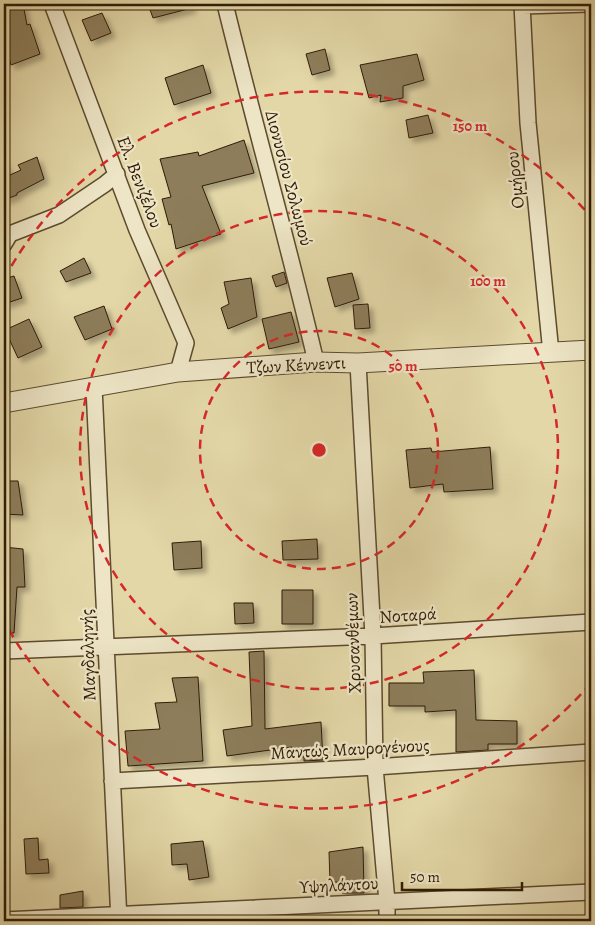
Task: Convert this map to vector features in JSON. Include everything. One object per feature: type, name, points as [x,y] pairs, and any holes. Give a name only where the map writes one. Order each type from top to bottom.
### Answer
[{"type":"street","name":"Ελ. Βενιζέλου","points":[[52,4],[137,230],[186,343],[178,372]]},
{"type":"street","name":"Διονυσίου Σολωμού","points":[[225,4],[256,133],[288,244],[316,362]]},
{"type":"street","points":[[522,5],[588,4]]},
{"type":"street","name":"Ομήρου","points":[[522,5],[528,124],[551,353]]},
{"type":"street","points":[[4,244],[10,234],[59,215],[105,184],[116,174]]},
{"type":"street","name":"Τζων Κέννεντι","points":[[4,403],[178,372],[316,362],[358,362],[591,350]]},
{"type":"street","name":"Χρυσανθέμων","points":[[358,362],[373,636],[375,767],[387,921]]},
{"type":"street","name":"Μαγδαληνής","points":[[94,387],[118,918]]},
{"type":"street","name":"Νοταρά","points":[[4,651],[373,636],[591,622]]},
{"type":"street","name":"Μαντώς Μαυρογένους","points":[[112,781],[375,767],[591,752]]},
{"type":"street","name":"Υψηλάντου","points":[[4,920],[118,918],[591,892]]},
{"type":"building","points":[[4,4],[23,4],[27,25],[30,24],[40,54],[11,65],[4,43]]},
{"type":"building","points":[[148,4],[191,4],[192,8],[153,18]]},
{"type":"building","points":[[102,13],[111,33],[91,41],[82,20]]},
{"type":"building","points":[[325,49],[330,70],[312,75],[306,54]]},
{"type":"building","points":[[417,54],[424,80],[403,86],[403,98],[380,102],[381,95],[369,98],[360,65]]},
{"type":"building","points":[[203,65],[211,93],[174,105],[165,78]]},
{"type":"building","points":[[428,115],[433,133],[409,138],[406,120]]},
{"type":"building","points":[[244,140],[254,173],[202,186],[221,234],[176,249],[171,224],[169,225],[162,199],[171,197],[160,159],[198,152],[199,156]]},
{"type":"building","points":[[37,157],[44,179],[17,193],[17,195],[4,200],[4,162],[10,175],[21,170],[18,165]]},
{"type":"building","points":[[84,258],[91,273],[66,282],[60,271]]},
{"type":"building","points":[[284,272],[287,283],[276,287],[272,276]]},
{"type":"building","points":[[352,273],[359,299],[335,307],[327,278]]},
{"type":"building","points":[[14,276],[22,298],[4,304],[4,279]]},
{"type":"building","points":[[251,278],[257,317],[228,329],[221,308],[229,304],[224,282]]},
{"type":"building","points":[[368,304],[370,328],[355,329],[353,305]]},
{"type":"building","points":[[104,306],[112,329],[85,340],[74,317]]},
{"type":"building","points":[[291,312],[299,342],[269,349],[262,319]]},
{"type":"building","points":[[29,319],[42,347],[18,358],[5,330]]},
{"type":"building","points":[[490,447],[493,489],[444,492],[443,484],[410,488],[406,450],[431,448],[432,452]]},
{"type":"building","points":[[4,481],[18,481],[23,515],[4,514]]},
{"type":"building","points":[[317,539],[318,559],[283,560],[282,541]]},
{"type":"building","points":[[201,541],[202,568],[174,570],[172,543]]},
{"type":"building","points":[[4,547],[23,549],[25,587],[17,587],[14,633],[4,633]]},
{"type":"building","points":[[282,590],[313,590],[313,624],[282,624]]},
{"type":"building","points":[[234,603],[253,603],[254,623],[235,624]]},
{"type":"building","points":[[264,651],[265,729],[321,722],[323,760],[304,761],[304,757],[293,755],[292,747],[227,756],[223,730],[252,726],[249,652]]},
{"type":"building","points":[[474,670],[476,720],[517,721],[517,744],[488,744],[488,750],[456,752],[456,710],[425,712],[425,706],[389,706],[389,683],[424,683],[423,672]]},
{"type":"building","points":[[198,677],[203,761],[128,766],[125,731],[160,729],[155,703],[177,702],[172,678]]},
{"type":"building","points":[[38,838],[39,860],[48,859],[49,873],[26,874],[24,839]]},
{"type":"building","points":[[203,841],[209,877],[189,880],[187,864],[172,865],[171,844]]},
{"type":"building","points":[[363,847],[364,893],[342,893],[341,882],[330,882],[329,852]]},
{"type":"building","points":[[83,891],[83,907],[60,908],[60,895]]}]
